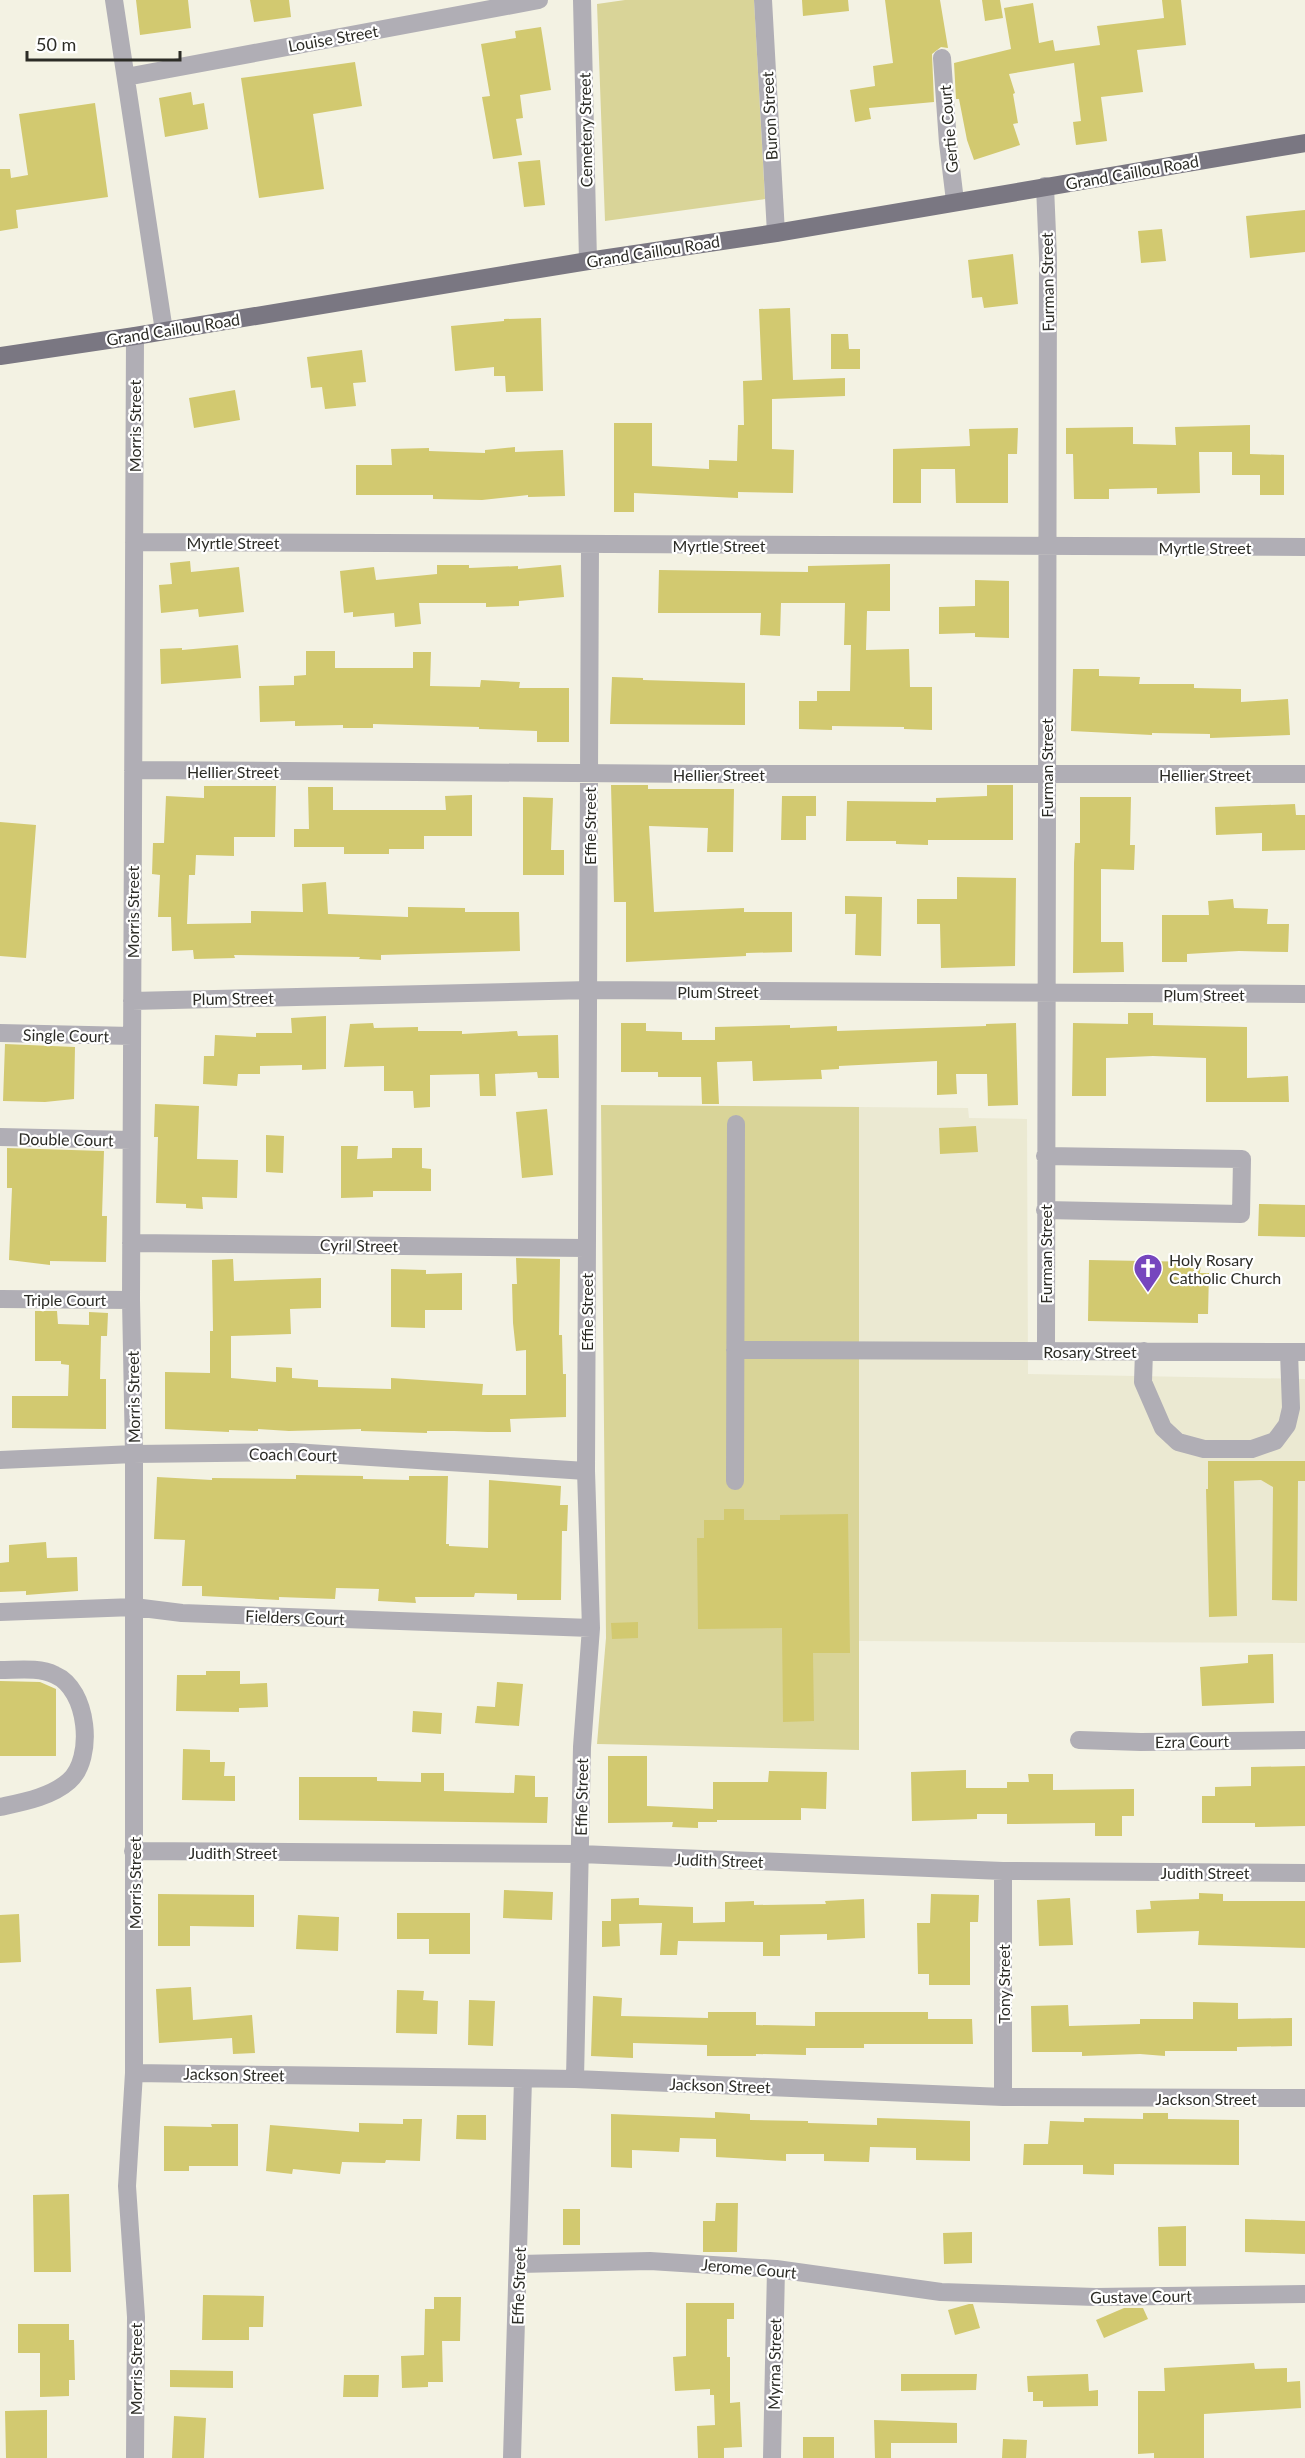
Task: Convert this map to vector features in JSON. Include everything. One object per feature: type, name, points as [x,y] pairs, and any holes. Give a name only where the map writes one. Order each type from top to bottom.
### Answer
[{"type":"main road","name":"Grand Caillou Road","points":[[0,356],[776,233],[1305,143]]},
{"type":"street","points":[[114,0],[164,331]]},
{"type":"street","name":"Louise Street","points":[[126,77],[539,0]]},
{"type":"street","name":"Cemetery Street","points":[[582,0],[588,261]]},
{"type":"street","name":"Buron Street","points":[[763,0],[776,233]]},
{"type":"street","name":"Gertie Court","points":[[942,58],[955,201]]},
{"type":"street","name":"Furman Street","points":[[1045,186],[1048,258],[1046,1351]]},
{"type":"street","name":"Morris Street","points":[[135,336],[131,1140],[134,1454],[134,2073],[127,2186],[136,2317],[135,2458]]},
{"type":"street","name":"Myrtle Street","points":[[134,542],[1305,547]]},
{"type":"street","name":"Effie Street","points":[[575,2079],[582,1747],[591,1628],[586,1471],[590,544]]},
{"type":"street","name":"Hellier Street","points":[[133,770],[1305,774]]},
{"type":"street","name":"Plum Street","points":[[132,1000],[589,990],[1305,994]]},
{"type":"street","name":"Single Court","points":[[0,1033],[132,1036]]},
{"type":"street","points":[[735,1481],[736,1124]]},
{"type":"street","name":"Double Court","points":[[0,1137],[131,1140]]},
{"type":"street","points":[[1045,1156],[1242,1159],[1241,1214],[1045,1210]]},
{"type":"street","name":"Cyril Street","points":[[131,1243],[586,1248]]},
{"type":"street","name":"Triple Court","points":[[0,1299],[131,1300]]},
{"type":"street","name":"Rosary Street","points":[[735,1350],[1297,1352]]},
{"type":"street","points":[[1144,1351],[1143,1382],[1163,1428],[1178,1442],[1204,1449],[1252,1449],[1275,1441],[1287,1425],[1297,1352]]},
{"type":"street","name":"Coach Court","points":[[0,1460],[134,1454],[293,1452],[586,1471]]},
{"type":"street","name":"Fielders Court","points":[[0,1612],[134,1607],[182,1614],[591,1628]]},
{"type":"street","points":[[0,1670],[41,1670],[68,1682],[82,1710],[84,1738],[82,1759],[69,1782],[48,1794],[0,1807]]},
{"type":"street","name":"Ezra Court","points":[[1079,1740],[1141,1742],[1305,1740]]},
{"type":"street","name":"Judith Street","points":[[133,1851],[580,1854],[1003,1871],[1305,1873]]},
{"type":"street","name":"Tony Street","points":[[1003,1871],[1003,2097]]},
{"type":"street","name":"Jackson Street","points":[[134,2073],[575,2079],[1003,2097],[1305,2098]]},
{"type":"street","name":"Effie Street","points":[[512,2458],[523,2079]]},
{"type":"street","name":"Jerome Court","points":[[519,2264],[650,2261],[776,2269],[941,2292],[977,2293]]},
{"type":"street","name":"Myrna Street","points":[[772,2458],[776,2269]]},
{"type":"street","name":"Gustave Court","points":[[977,2293],[1096,2297],[1305,2294]]},
{"type":"shaded area","points":[[625,0],[754,0],[765,199],[605,221],[597,4]]},
{"type":"shaded area","points":[[601,1105],[859,1107],[859,1750],[597,1744],[606,1638]]},
{"type":"shaded area","points":[[859,1107],[968,1108],[969,1118],[1027,1119],[1028,1374],[1305,1379],[1305,1643],[858,1641]]},
{"type":"building","points":[[136,0],[188,0],[191,28],[140,35]]},
{"type":"building","points":[[250,0],[289,0],[291,17],[254,22]]},
{"type":"building","points":[[802,0],[848,0],[849,11],[803,16]]},
{"type":"building","points":[[885,0],[940,0],[948,48],[941,47],[932,54],[934,102],[869,108],[871,119],[855,122],[850,90],[875,86],[873,66],[893,63]]},
{"type":"building","points":[[982,0],[1000,0],[1003,18],[985,21]]},
{"type":"building","points":[[1162,0],[1181,0],[1186,45],[1137,50],[1143,92],[1101,97],[1107,141],[1076,145],[1073,122],[1081,121],[1074,63],[1009,74],[1015,93],[1013,94],[1018,123],[1013,124],[1020,145],[974,160],[967,140],[959,99],[956,99],[954,63],[1011,49],[1004,8],[1033,3],[1039,43],[1053,40],[1055,51],[1100,45],[1097,26],[1164,18]]},
{"type":"building","points":[[541,27],[551,90],[520,95],[523,118],[516,119],[522,155],[493,159],[482,97],[490,96],[481,44],[516,38],[515,31]]},
{"type":"building","points":[[355,62],[362,106],[313,114],[324,189],[259,198],[241,78]]},
{"type":"building","points":[[191,92],[193,105],[204,103],[208,129],[165,137],[159,98]]},
{"type":"building","points":[[95,103],[108,197],[16,210],[18,228],[0,231],[0,169],[10,169],[11,178],[28,175],[19,114]]},
{"type":"building","points":[[540,160],[545,205],[524,207],[518,162]]},
{"type":"building","points":[[1305,210],[1305,252],[1250,258],[1246,216]]},
{"type":"building","points":[[1162,229],[1166,261],[1141,263],[1138,231]]},
{"type":"building","points":[[1013,254],[1018,304],[984,308],[982,297],[972,298],[968,260]]},
{"type":"building","points":[[790,308],[793,380],[845,378],[845,396],[772,399],[772,449],[794,450],[793,493],[738,492],[738,498],[634,493],[634,512],[614,512],[614,423],[652,423],[652,466],[709,469],[709,460],[737,461],[738,425],[744,425],[743,381],[762,380],[759,309]]},
{"type":"building","points":[[541,318],[543,391],[506,392],[505,376],[494,376],[494,367],[455,371],[451,326],[504,321],[504,319]]},
{"type":"building","points":[[831,334],[848,334],[849,349],[860,349],[860,369],[831,369]]},
{"type":"building","points":[[362,350],[366,382],[353,383],[356,406],[325,409],[322,387],[311,388],[307,357]]},
{"type":"building","points":[[235,390],[240,420],[194,428],[189,398]]},
{"type":"building","points":[[1250,425],[1250,454],[1284,455],[1284,495],[1260,495],[1260,475],[1232,475],[1232,452],[1199,452],[1200,493],[1157,494],[1157,488],[1109,489],[1109,499],[1074,499],[1073,454],[1066,454],[1066,428],[1133,427],[1133,444],[1176,445],[1175,427]]},
{"type":"building","points":[[1018,428],[1017,454],[1008,454],[1008,503],[956,503],[955,469],[921,469],[921,503],[893,503],[893,449],[970,446],[969,429]]},
{"type":"building","points":[[515,447],[515,452],[563,450],[565,496],[528,497],[528,495],[482,500],[433,499],[433,495],[356,495],[356,465],[392,465],[391,449],[429,448],[429,451],[485,453],[485,450]]},
{"type":"building","points":[[190,561],[191,572],[239,567],[244,612],[199,617],[198,609],[161,613],[159,585],[172,584],[170,563]]},
{"type":"building","points":[[890,564],[890,611],[867,611],[866,650],[909,649],[910,687],[932,687],[932,730],[904,729],[904,727],[832,726],[832,730],[799,729],[799,701],[817,701],[817,691],[850,691],[851,645],[844,645],[845,603],[781,603],[780,636],[760,635],[761,613],[658,613],[659,570],[808,572],[808,566]]},
{"type":"building","points":[[437,565],[469,565],[469,568],[518,566],[518,569],[561,565],[564,597],[519,601],[519,606],[486,607],[486,603],[419,603],[421,624],[395,627],[394,613],[353,617],[353,612],[344,613],[340,571],[374,567],[376,580],[437,574]]},
{"type":"building","points":[[975,580],[1009,581],[1009,638],[975,637],[975,633],[939,634],[939,607],[975,606]]},
{"type":"building","points":[[238,645],[241,678],[161,684],[160,649],[182,648],[182,650]]},
{"type":"building","points":[[306,651],[335,651],[335,668],[413,668],[413,652],[431,652],[430,686],[480,687],[481,680],[520,682],[519,688],[569,688],[569,742],[537,742],[537,731],[479,729],[479,727],[373,724],[373,728],[343,728],[343,725],[295,726],[295,721],[260,722],[259,686],[294,685],[294,676],[306,675]]},
{"type":"building","points":[[1073,669],[1099,669],[1099,676],[1140,677],[1139,684],[1194,684],[1194,688],[1241,689],[1241,702],[1288,699],[1290,735],[1210,738],[1210,734],[1152,733],[1152,735],[1071,731]]},
{"type":"building","points":[[612,677],[745,683],[745,725],[610,724]]},
{"type":"building","points":[[611,785],[648,785],[648,789],[734,789],[733,852],[707,852],[708,828],[649,826],[654,912],[744,908],[744,912],[792,912],[792,952],[626,962],[626,902],[614,902]]},
{"type":"building","points":[[987,785],[1013,785],[1013,840],[928,840],[928,845],[896,844],[896,841],[846,841],[847,801],[936,802],[936,798],[987,796]]},
{"type":"building","points":[[204,786],[276,786],[275,837],[234,837],[234,856],[196,855],[195,875],[189,875],[187,924],[251,923],[251,911],[303,912],[302,884],[326,882],[328,914],[408,917],[408,907],[465,908],[465,912],[519,912],[520,951],[381,955],[381,960],[359,959],[360,957],[234,955],[235,958],[194,959],[193,950],[172,951],[171,917],[158,917],[160,875],[152,874],[153,843],[164,843],[166,796],[204,798]]},
{"type":"building","points":[[308,787],[333,787],[333,810],[446,810],[445,796],[472,795],[472,836],[424,836],[424,849],[389,849],[389,854],[344,854],[344,847],[294,847],[294,829],[309,829]]},
{"type":"building","points":[[782,796],[816,796],[816,816],[806,816],[806,840],[781,840]]},
{"type":"building","points":[[523,797],[553,798],[551,850],[564,850],[564,875],[523,875]]},
{"type":"building","points":[[1080,797],[1131,797],[1130,845],[1135,845],[1134,870],[1101,869],[1101,942],[1123,942],[1124,972],[1073,973],[1074,863],[1075,843],[1080,843]]},
{"type":"building","points":[[1295,804],[1296,815],[1305,815],[1305,850],[1262,851],[1262,833],[1216,835],[1215,807]]},
{"type":"building","points":[[0,822],[36,825],[26,958],[0,956]]},
{"type":"building","points":[[957,877],[1016,878],[1015,966],[941,968],[940,924],[917,924],[917,899],[957,899]]},
{"type":"building","points":[[845,896],[882,897],[881,956],[855,955],[856,914],[845,914]]},
{"type":"building","points":[[1233,899],[1234,908],[1268,909],[1267,924],[1289,924],[1288,952],[1239,951],[1187,954],[1187,962],[1162,962],[1162,915],[1209,915],[1208,901]]},
{"type":"building","points":[[1128,1013],[1153,1013],[1153,1025],[1247,1027],[1247,1078],[1288,1076],[1289,1102],[1206,1102],[1206,1058],[1153,1056],[1106,1058],[1106,1096],[1072,1096],[1073,1023],[1128,1024]]},
{"type":"building","points":[[326,1016],[326,1069],[302,1070],[302,1065],[260,1066],[260,1074],[238,1074],[237,1086],[203,1084],[204,1056],[214,1056],[215,1035],[256,1037],[256,1033],[292,1033],[291,1018]]},
{"type":"building","points":[[373,1023],[374,1028],[418,1027],[418,1031],[462,1031],[462,1034],[517,1031],[518,1036],[558,1035],[559,1078],[538,1078],[537,1072],[495,1074],[496,1096],[480,1096],[479,1074],[430,1075],[430,1107],[414,1108],[413,1091],[384,1091],[384,1066],[344,1067],[350,1024]]},
{"type":"building","points":[[621,1023],[646,1023],[646,1031],[682,1032],[682,1040],[715,1040],[715,1027],[837,1026],[837,1031],[1016,1023],[1018,1105],[988,1106],[987,1074],[956,1074],[957,1094],[937,1095],[937,1061],[839,1066],[839,1069],[821,1070],[822,1079],[753,1081],[752,1061],[717,1062],[719,1104],[702,1104],[701,1077],[658,1077],[658,1072],[621,1072]]},
{"type":"building","points":[[5,1044],[75,1047],[74,1099],[45,1102],[3,1101]]},
{"type":"building","points":[[155,1104],[199,1106],[197,1159],[238,1160],[237,1198],[202,1197],[203,1209],[186,1208],[186,1204],[156,1203],[158,1137],[154,1137]]},
{"type":"building","points":[[547,1109],[553,1175],[522,1178],[516,1112]]},
{"type":"building","points":[[976,1126],[978,1152],[940,1154],[939,1128]]},
{"type":"building","points":[[266,1135],[284,1136],[283,1173],[266,1172]]},
{"type":"building","points":[[341,1146],[358,1146],[357,1159],[392,1158],[392,1148],[422,1148],[422,1168],[431,1169],[431,1191],[373,1191],[373,1197],[341,1198]]},
{"type":"building","points":[[7,1148],[104,1151],[102,1216],[107,1216],[106,1262],[50,1261],[50,1265],[9,1260],[12,1188],[7,1188]]},
{"type":"building","points":[[1259,1204],[1305,1205],[1305,1237],[1258,1236]]},
{"type":"building","points":[[516,1258],[560,1259],[559,1335],[562,1335],[563,1374],[566,1374],[566,1417],[510,1419],[511,1432],[427,1431],[427,1433],[361,1431],[361,1429],[289,1431],[258,1429],[258,1431],[229,1430],[229,1432],[165,1429],[165,1372],[210,1373],[210,1331],[213,1331],[212,1260],[233,1259],[234,1281],[321,1278],[321,1308],[290,1309],[291,1334],[231,1336],[231,1378],[276,1382],[276,1367],[292,1368],[292,1378],[318,1380],[318,1387],[391,1389],[391,1378],[483,1384],[482,1395],[526,1395],[526,1350],[516,1351],[513,1323],[512,1284],[517,1284]]},
{"type":"building","name":"Holy Rosary Catholic Church","points":[[1089,1260],[1201,1262],[1200,1273],[1209,1273],[1208,1314],[1198,1314],[1198,1323],[1088,1321]]},
{"type":"building","points":[[391,1269],[426,1270],[426,1274],[462,1273],[462,1310],[425,1310],[425,1328],[391,1327]]},
{"type":"building","points":[[35,1311],[57,1311],[58,1324],[89,1325],[89,1312],[108,1313],[107,1336],[101,1336],[100,1379],[106,1379],[106,1429],[12,1428],[12,1396],[68,1396],[69,1365],[61,1364],[61,1361],[35,1361]]},
{"type":"building","points":[[1208,1461],[1305,1461],[1305,1481],[1298,1481],[1297,1601],[1272,1600],[1273,1487],[1261,1480],[1234,1481],[1237,1616],[1209,1617],[1206,1489],[1208,1489]]},
{"type":"building","points":[[296,1475],[363,1476],[363,1479],[409,1480],[409,1476],[448,1476],[446,1544],[488,1548],[489,1480],[561,1486],[560,1505],[568,1505],[567,1531],[562,1531],[561,1600],[517,1600],[517,1594],[475,1593],[474,1597],[415,1597],[416,1603],[378,1601],[379,1589],[336,1588],[335,1599],[279,1597],[279,1600],[202,1596],[202,1586],[182,1586],[185,1540],[154,1539],[157,1477],[212,1480],[212,1478],[296,1479]]},
{"type":"building","points":[[724,1509],[744,1509],[744,1520],[780,1520],[780,1515],[848,1514],[850,1653],[813,1653],[814,1721],[783,1722],[782,1628],[698,1629],[697,1538],[704,1538],[704,1520],[724,1520]]},
{"type":"building","points":[[46,1542],[47,1558],[77,1557],[78,1591],[26,1595],[26,1591],[0,1592],[0,1563],[9,1562],[9,1545]]},
{"type":"building","points":[[638,1622],[638,1638],[612,1639],[611,1623]]},
{"type":"building","points":[[1273,1654],[1274,1703],[1202,1706],[1200,1667],[1248,1663],[1248,1655]]},
{"type":"building","points":[[206,1671],[240,1671],[240,1684],[267,1683],[268,1707],[239,1708],[239,1712],[176,1711],[177,1675],[206,1675]]},
{"type":"building","points":[[0,1681],[40,1682],[56,1689],[56,1756],[0,1756]]},
{"type":"building","points":[[497,1682],[523,1684],[519,1726],[475,1723],[477,1706],[495,1707]]},
{"type":"building","points":[[413,1711],[442,1713],[441,1734],[412,1732]]},
{"type":"building","points":[[183,1749],[210,1750],[210,1762],[225,1762],[224,1776],[235,1776],[235,1801],[182,1800]]},
{"type":"building","points":[[608,1756],[647,1756],[647,1806],[713,1809],[713,1782],[768,1782],[769,1771],[827,1772],[826,1809],[801,1808],[801,1820],[717,1820],[717,1822],[698,1822],[698,1828],[672,1827],[673,1822],[608,1823]]},
{"type":"building","points":[[1305,1766],[1305,1826],[1255,1827],[1255,1823],[1202,1823],[1202,1796],[1215,1796],[1215,1787],[1251,1786],[1251,1767]]},
{"type":"building","points":[[966,1770],[966,1788],[1007,1788],[1007,1782],[1029,1782],[1028,1774],[1053,1774],[1053,1790],[1134,1789],[1134,1816],[1122,1816],[1122,1836],[1095,1836],[1095,1823],[1007,1824],[1007,1814],[977,1814],[977,1819],[912,1821],[911,1772]]},
{"type":"building","points":[[421,1773],[444,1773],[444,1791],[514,1793],[515,1775],[535,1776],[535,1797],[548,1797],[547,1823],[299,1820],[299,1777],[377,1777],[377,1781],[421,1782]]},
{"type":"building","points":[[504,1890],[553,1892],[552,1920],[503,1918]]},
{"type":"building","points":[[1199,1893],[1223,1894],[1223,1901],[1305,1901],[1305,1948],[1198,1945],[1199,1931],[1137,1933],[1136,1910],[1151,1909],[1150,1901],[1199,1899]]},
{"type":"building","points":[[158,1894],[254,1895],[254,1927],[190,1926],[190,1946],[158,1946]]},
{"type":"building","points":[[931,1894],[979,1895],[978,1922],[970,1922],[970,1985],[929,1985],[929,1974],[918,1974],[917,1923],[930,1923]]},
{"type":"building","points":[[639,1898],[639,1905],[693,1907],[693,1923],[725,1922],[725,1902],[754,1901],[754,1905],[826,1904],[825,1901],[864,1899],[865,1938],[827,1940],[827,1934],[780,1935],[780,1956],[763,1956],[763,1942],[678,1941],[677,1955],[660,1955],[662,1923],[619,1924],[620,1946],[602,1947],[602,1921],[611,1921],[611,1899]]},
{"type":"building","points":[[1070,1898],[1073,1945],[1039,1946],[1037,1900]]},
{"type":"building","points":[[397,1913],[470,1913],[470,1954],[429,1954],[429,1939],[397,1939]]},
{"type":"building","points":[[19,1914],[21,1962],[0,1963],[0,1915]]},
{"type":"building","points":[[298,1915],[339,1917],[338,1951],[296,1949]]},
{"type":"building","points":[[191,1987],[193,2020],[252,2015],[255,2053],[233,2054],[232,2038],[159,2043],[156,1989]]},
{"type":"building","points":[[397,1990],[424,1991],[423,2000],[438,2001],[437,2034],[396,2033]]},
{"type":"building","points":[[593,1996],[622,1998],[621,2016],[708,2018],[708,2012],[756,2012],[756,2025],[815,2026],[815,2012],[928,2012],[928,2019],[972,2019],[973,2044],[864,2044],[864,2048],[806,2048],[806,2055],[707,2056],[707,2045],[633,2043],[633,2058],[591,2056]]},
{"type":"building","points":[[469,2000],[495,2001],[493,2046],[468,2045]]},
{"type":"building","points":[[1193,2002],[1238,2003],[1238,2019],[1292,2018],[1292,2046],[1237,2047],[1237,2051],[1165,2051],[1165,2056],[1140,2054],[1082,2056],[1082,2052],[1032,2052],[1031,2006],[1068,2005],[1069,2026],[1140,2024],[1140,2019],[1193,2019]]},
{"type":"building","points":[[715,2112],[750,2114],[750,2120],[808,2121],[808,2123],[877,2125],[877,2118],[970,2121],[970,2161],[916,2160],[916,2148],[870,2147],[869,2162],[824,2161],[824,2154],[786,2154],[786,2161],[716,2157],[716,2139],[680,2138],[679,2152],[632,2150],[632,2168],[611,2167],[611,2114],[715,2118]]},
{"type":"building","points":[[1143,2113],[1168,2113],[1168,2119],[1239,2120],[1239,2165],[1114,2164],[1114,2175],[1083,2174],[1083,2165],[1023,2165],[1024,2144],[1048,2144],[1050,2121],[1084,2122],[1084,2118],[1143,2119]]},
{"type":"building","points":[[457,2115],[486,2115],[486,2140],[456,2139]]},
{"type":"building","points":[[403,2119],[422,2119],[420,2161],[342,2162],[340,2174],[293,2169],[292,2174],[266,2171],[270,2125],[359,2132],[359,2123],[403,2124]]},
{"type":"building","points":[[211,2124],[238,2124],[238,2166],[189,2166],[189,2171],[164,2171],[164,2126],[212,2127]]},
{"type":"building","points":[[69,2194],[71,2272],[34,2272],[33,2195]]},
{"type":"building","points":[[716,2203],[738,2203],[737,2252],[703,2252],[703,2221],[715,2221]]},
{"type":"building","points":[[563,2209],[580,2209],[580,2245],[563,2245]]},
{"type":"building","points":[[1245,2219],[1305,2221],[1305,2254],[1245,2252]]},
{"type":"building","points":[[1186,2226],[1186,2266],[1159,2266],[1158,2227]]},
{"type":"building","points":[[972,2232],[972,2263],[944,2264],[943,2233]]},
{"type":"building","points":[[203,2295],[264,2296],[263,2327],[249,2327],[249,2340],[202,2340]]},
{"type":"building","points":[[434,2297],[461,2297],[460,2341],[442,2341],[443,2382],[428,2382],[428,2387],[402,2388],[401,2356],[424,2355],[425,2309],[434,2309]]},
{"type":"building","points":[[686,2303],[734,2303],[734,2319],[727,2319],[727,2357],[730,2357],[730,2403],[740,2402],[742,2447],[724,2448],[724,2458],[698,2458],[697,2426],[715,2425],[714,2395],[710,2395],[710,2389],[675,2391],[673,2357],[686,2356]]},
{"type":"building","points":[[973,2304],[980,2328],[955,2335],[948,2310]]},
{"type":"building","points":[[1124,2308],[1143,2308],[1148,2319],[1104,2338],[1096,2320]]},
{"type":"building","points":[[18,2324],[69,2324],[69,2340],[74,2340],[75,2380],[69,2380],[69,2396],[40,2397],[40,2353],[18,2353]]},
{"type":"building","points":[[1254,2363],[1255,2369],[1287,2368],[1287,2382],[1300,2381],[1301,2408],[1204,2414],[1204,2458],[1154,2458],[1154,2453],[1138,2454],[1138,2391],[1165,2391],[1164,2368]]},
{"type":"building","points":[[170,2370],[233,2371],[233,2388],[170,2387]]},
{"type":"building","points":[[901,2374],[977,2374],[976,2390],[901,2391]]},
{"type":"building","points":[[1088,2374],[1089,2391],[1098,2390],[1098,2406],[1043,2407],[1043,2401],[1033,2401],[1033,2392],[1028,2392],[1027,2376]]},
{"type":"building","points":[[344,2375],[379,2375],[378,2397],[343,2397]]},
{"type":"building","points":[[47,2410],[47,2458],[6,2458],[5,2411]]},
{"type":"building","points":[[174,2416],[206,2418],[204,2458],[172,2458]]},
{"type":"building","points":[[874,2420],[957,2423],[957,2443],[891,2443],[891,2458],[875,2458]]},
{"type":"building","points":[[803,2437],[834,2437],[834,2458],[803,2458]]},
{"type":"building","points":[[1003,2439],[1027,2440],[1026,2458],[1002,2458]]},
{"type":"place","name":"Holy Rosary Catholic Church","points":[[1148,1294]]}]
